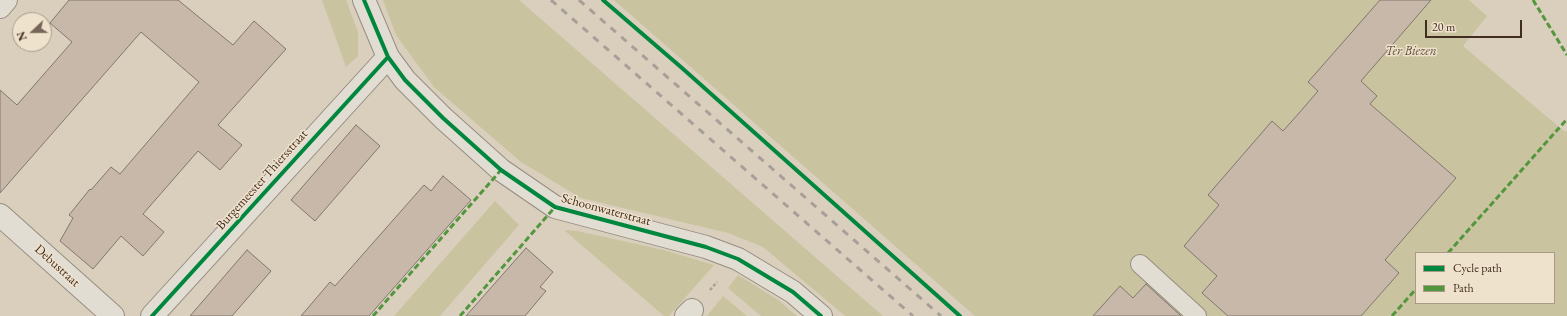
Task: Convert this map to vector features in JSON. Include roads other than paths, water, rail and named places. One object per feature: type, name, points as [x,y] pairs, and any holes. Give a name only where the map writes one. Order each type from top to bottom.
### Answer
[{"type":"street","points":[[0,7],[6,0]]},
{"type":"street","name":"Schoonwaterstraat","points":[[364,0],[388,57],[405,80],[460,134],[501,170],[555,207],[706,247],[738,259],[793,292],[821,316]]},
{"type":"street","name":"Burgemeester Thiersstraat","points":[[152,316],[388,57]]},
{"type":"street","name":"Debustraat","points":[[0,216],[113,316]]},
{"type":"lane","points":[[1140,264],[1197,316]]},
{"type":"railway","points":[[551,0],[913,316]]},
{"type":"railway","points":[[579,0],[941,316]]},
{"type":"park label","name":"Ter Biezen","points":[[1411,51]]}]
